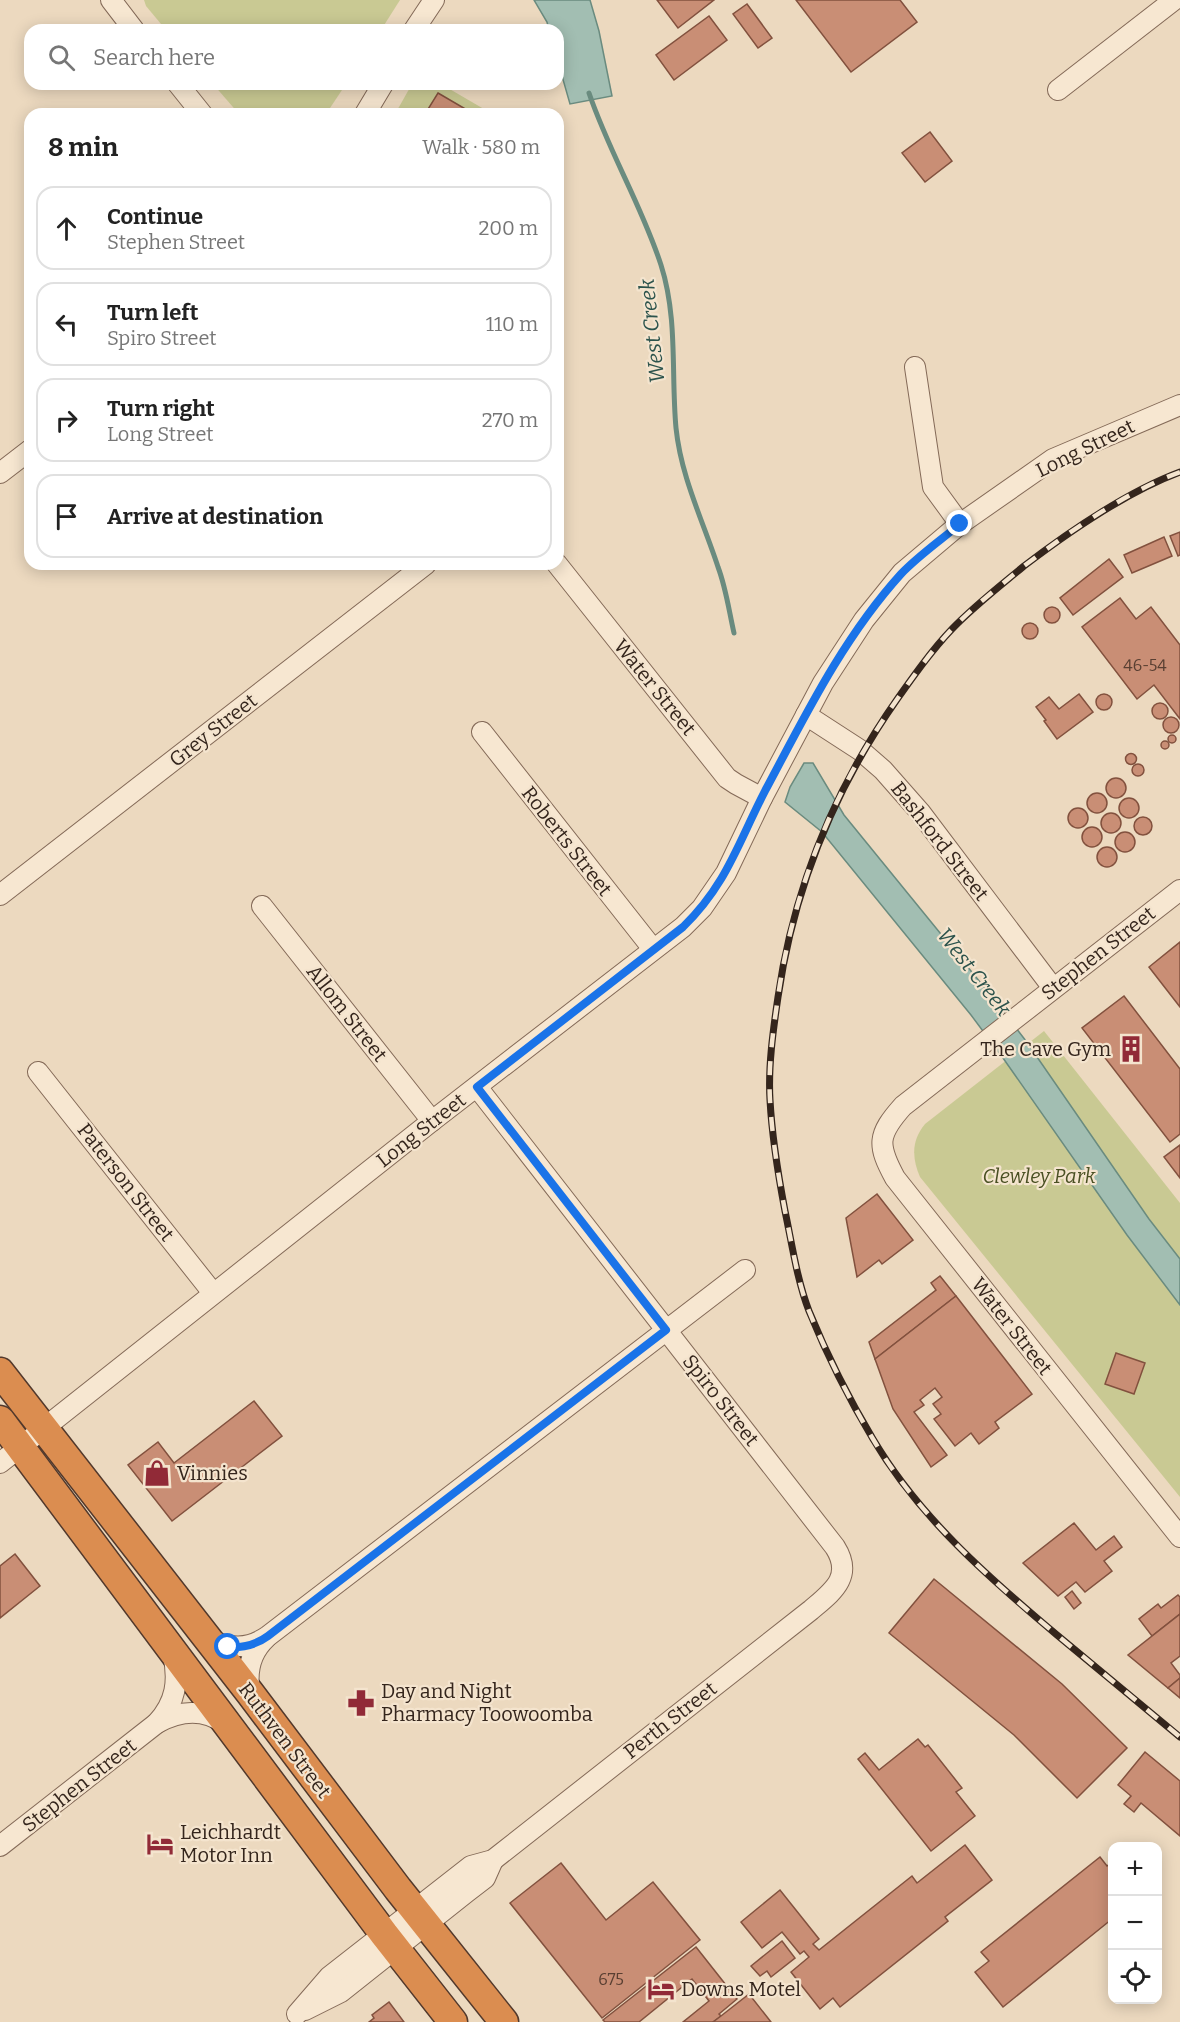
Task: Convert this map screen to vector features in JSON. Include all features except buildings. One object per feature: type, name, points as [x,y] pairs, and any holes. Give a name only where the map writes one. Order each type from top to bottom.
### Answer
[{"type":"highway","name":"Ruthven Street","points":[[0,1372],[504,2022]]},
{"type":"highway","name":"Ruthven Street","points":[[0,1420],[10,1455],[171,1649],[453,2022]]},
{"type":"street","points":[[111,0],[129,24]]},
{"type":"street","points":[[418,24],[434,0]]},
{"type":"street","points":[[1058,90],[1174,0]]},
{"type":"street","points":[[183,90],[197,108]]},
{"type":"street","points":[[369,108],[379,90]]},
{"type":"street","points":[[915,367],[933,487],[960,524]]},
{"type":"street","name":"Long Street","points":[[10,1455],[432,1121],[683,927],[702,908],[726,873],[762,798],[823,683],[858,629],[902,573],[960,524],[1053,459],[1180,405]]},
{"type":"street","points":[[0,473],[24,455]]},
{"type":"street","name":"Grey Street","points":[[0,896],[418,570]]},
{"type":"street","name":"Water Street","points":[[562,570],[727,778],[762,798]]},
{"type":"street","name":"Bashford Street","points":[[806,715],[860,750],[883,770],[920,812],[1053,988]]},
{"type":"street","name":"Roberts Street","points":[[482,732],[653,950]]},
{"type":"street","name":"Stephen Street","points":[[903,1106],[1180,890]]},
{"type":"street","name":"Allom Street","points":[[261,906],[432,1121]]},
{"type":"street","name":"Paterson Street","points":[[38,1072],[213,1293]]},
{"type":"street","name":"Spiro Street","points":[[477,1087],[835,1547],[842,1561],[841,1577]]},
{"type":"street","name":"Water Street","points":[[903,1106],[889,1121],[881,1140],[885,1160],[895,1179],[1180,1537]]},
{"type":"street","points":[[208,1639],[228,1647],[239,1647],[254,1644],[268,1636],[745,1270]]},
{"type":"street","name":"Perth Street","points":[[292,2018],[341,1992],[390,1941],[421,1917],[471,1866],[493,1860],[811,1610],[833,1591],[841,1577]]},
{"type":"street","points":[[250,1693],[248,1683],[250,1662],[257,1648],[268,1636]]},
{"type":"street","name":"Stephen Street","points":[[0,1846],[157,1723],[165,1714],[176,1693],[177,1671],[171,1649]]},
{"type":"street","name":"Stephen Street","points":[[157,1723],[174,1715],[190,1712],[212,1716],[230,1728]]},
{"type":"green space","points":[[144,0],[400,0],[385,24],[161,24],[146,6]]},
{"type":"green space","points":[[218,90],[342,90],[330,108],[234,108]]},
{"type":"green space","points":[[409,90],[451,90],[482,108],[398,108]]},
{"type":"green space","name":"Clewley Park","points":[[1044,1031],[1180,1203],[1180,1497],[920,1177],[917,1170],[914,1156],[915,1143],[925,1124]]},
{"type":"shaded area","points":[[534,0],[590,0],[599,31],[612,96],[570,104],[564,83],[564,24],[548,24]]},
{"type":"shaded area","points":[[804,763],[813,763],[844,815],[1026,1041],[1149,1219],[1180,1259],[1180,1305],[1127,1235],[971,1015],[822,832],[785,802],[790,787]]},
{"type":"waterway","name":"West Creek","points":[[589,93],[645,222],[661,265],[670,305],[676,428],[679,446],[688,481],[721,575],[734,633]]},
{"type":"railway","points":[[1180,472],[1139,490],[1099,513],[1024,566],[952,629],[898,698],[875,732],[836,803],[806,878],[785,956],[770,1062],[772,1128],[801,1287],[831,1360],[873,1439],[912,1495],[981,1569],[1180,1737]]},
{"type":"place","name":"The Cave Gym","points":[[1131,1049]]},
{"type":"place","name":"Vinnies","points":[[157,1473]]},
{"type":"place","name":"Day and Night Pharmacy Toowoomba","points":[[361,1703]]},
{"type":"place","name":"Leichhardt Motor Inn","points":[[160,1844]]},
{"type":"place","name":"Downs Motel","points":[[661,1989]]},
{"type":"route","points":[[228,1647],[239,1647],[262,1641],[666,1330],[477,1087],[683,927],[702,908],[726,873],[762,798],[823,683],[864,620],[902,573],[960,524]]}]
